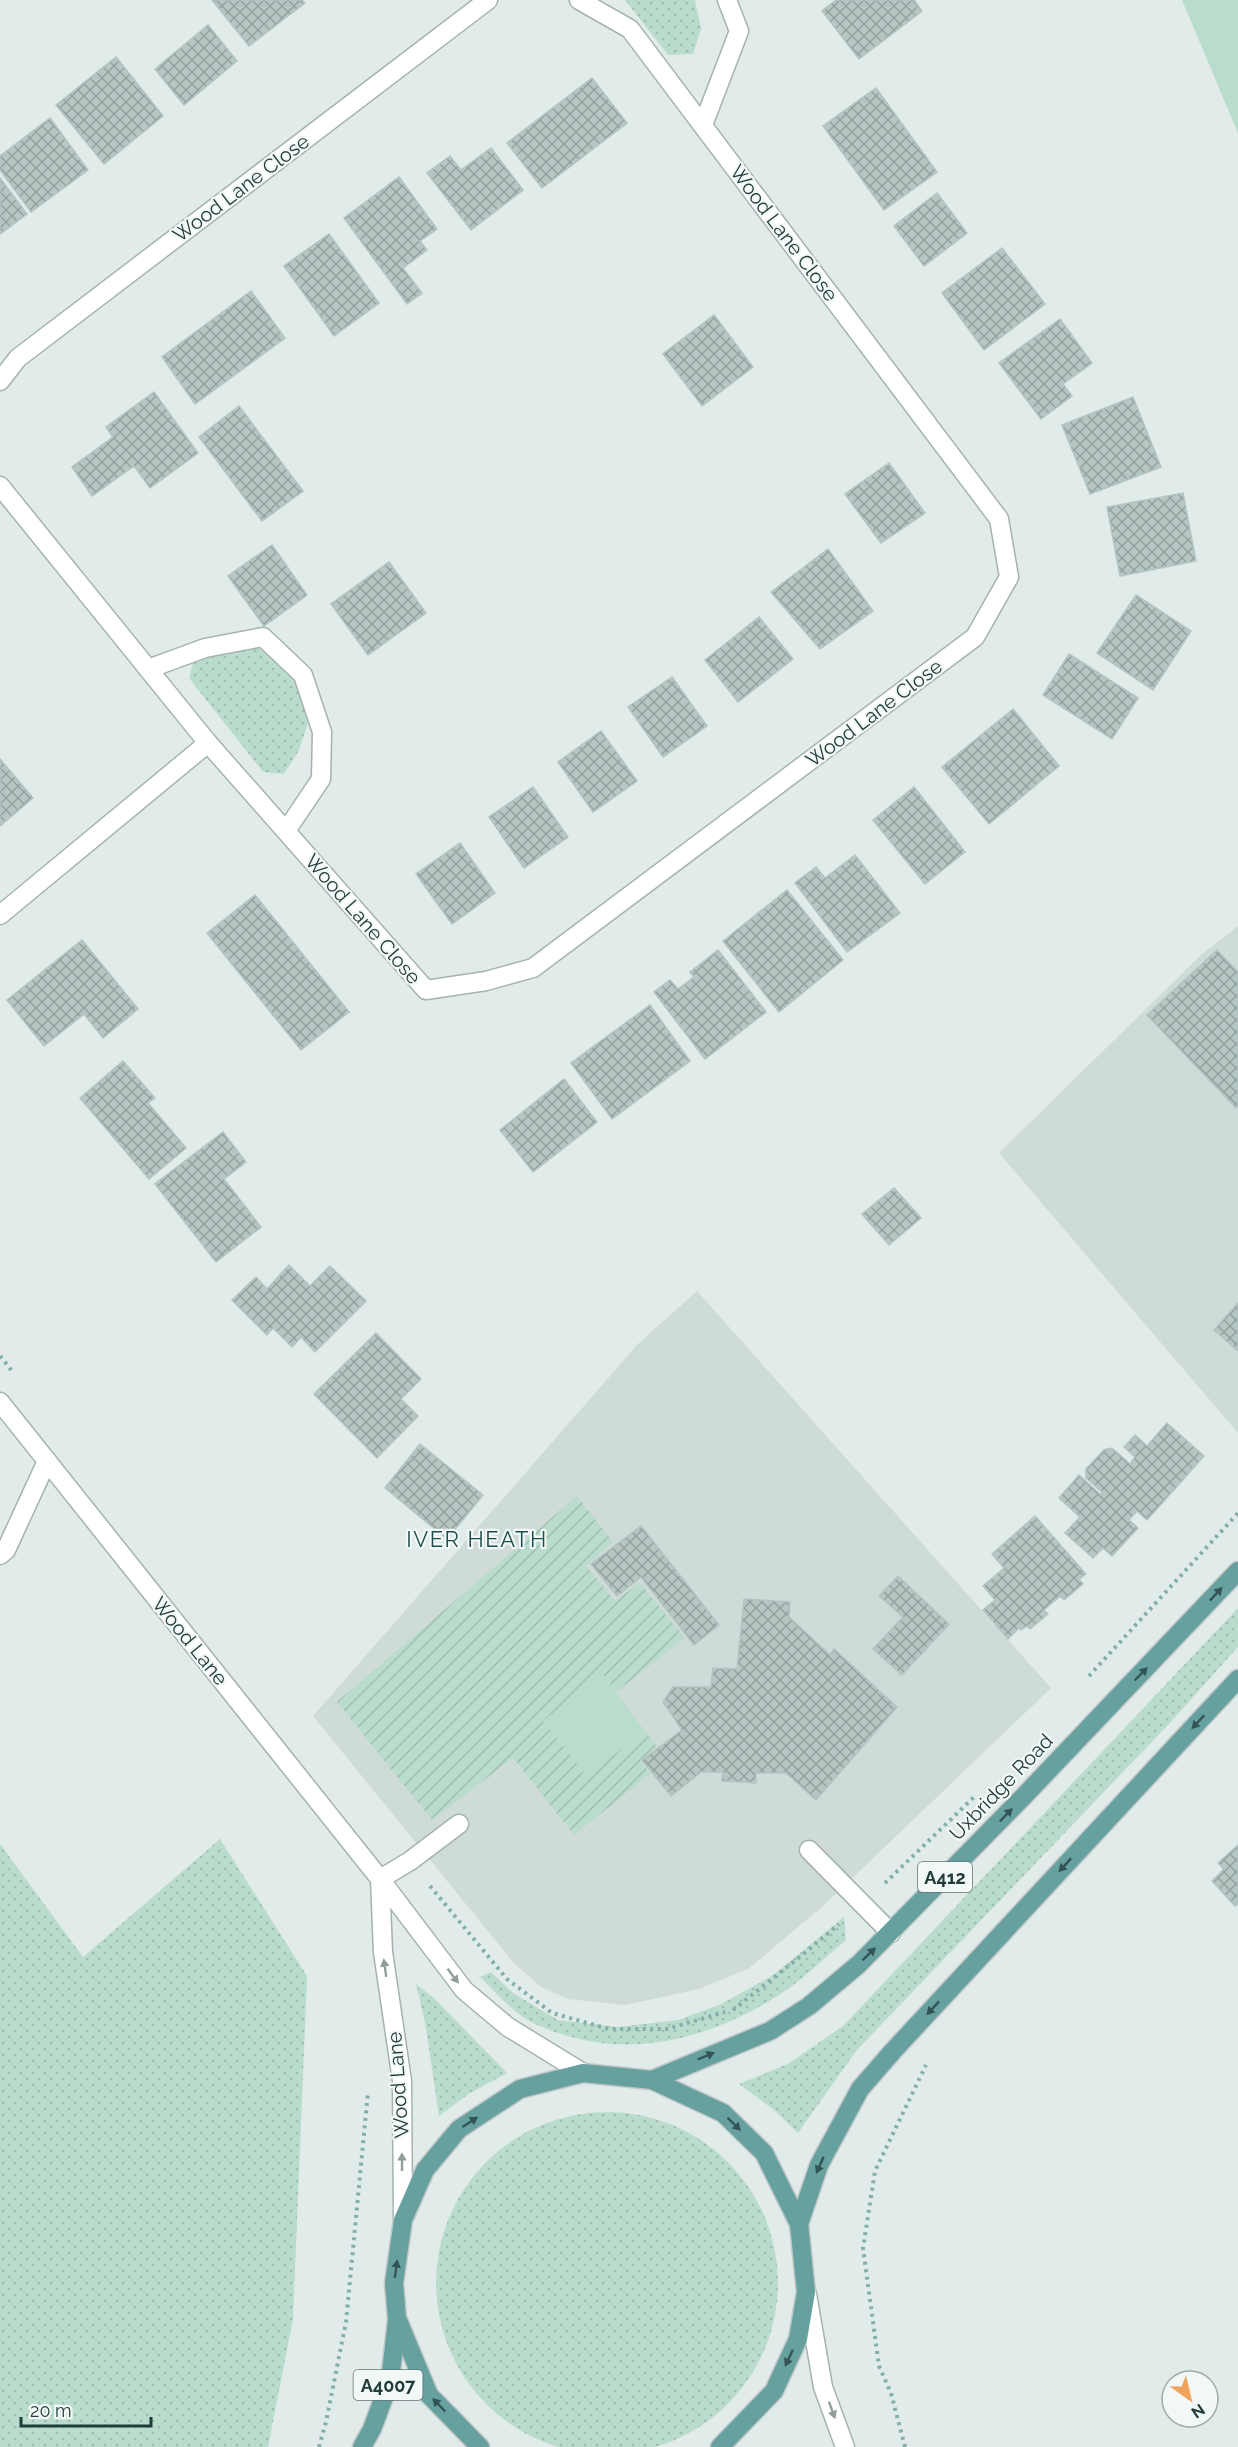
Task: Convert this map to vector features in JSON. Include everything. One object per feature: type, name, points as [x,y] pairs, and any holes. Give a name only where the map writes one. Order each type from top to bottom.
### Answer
[{"type":"main road","name":"Uxbridge Road","points":[[652,2080],[770,2031],[809,2006],[859,1964],[1238,1571]]},
{"type":"main road","points":[[799,2224],[819,2165],[860,2089],[1238,1679]]},
{"type":"main road","points":[[480,2447],[429,2395],[397,2318],[394,2283],[403,2220],[425,2170],[459,2129],[520,2090],[583,2073],[652,2080],[723,2113],[764,2152],[799,2224],[806,2292],[798,2339],[774,2391],[726,2446]]},
{"type":"main road","name":"A4007","points":[[362,2447],[372,2429],[390,2381],[397,2318]]},
{"type":"street","name":"Wood Lane Close","points":[[0,381],[18,358],[488,0]]},
{"type":"street","name":"Wood Lane Close","points":[[0,486],[208,743],[426,990],[486,981],[533,968],[975,637],[1009,577],[999,519],[630,29],[579,0]]},
{"type":"street","points":[[703,125],[739,31],[727,0]]},
{"type":"street","points":[[148,669],[205,648],[263,637],[303,675],[322,732],[321,779],[286,831]]},
{"type":"street","points":[[0,915],[208,743]]},
{"type":"street","name":"Wood Lane","points":[[0,1402],[380,1879],[464,1990],[508,2026],[583,2073]]},
{"type":"street","points":[[0,1555],[6,1551],[47,1461]]},
{"type":"street","points":[[380,1879],[410,1861],[459,1824]]},
{"type":"street","points":[[809,1850],[891,1933]]},
{"type":"street","name":"Wood Lane","points":[[380,1879],[383,1952],[402,2081],[403,2220]]},
{"type":"street","points":[[806,2292],[823,2387],[845,2447]]},
{"type":"path","points":[[0,1356],[15,1375]]},
{"type":"path","points":[[1084,1683],[1238,1513]]},
{"type":"path","points":[[410,1861],[507,1979],[552,2013],[609,2029],[667,2030],[733,2010],[801,1956],[905,1866],[979,1792]]},
{"type":"path","points":[[905,2447],[891,2393],[879,2366],[863,2248],[875,2171],[931,2055]]},
{"type":"shaded area","points":[[1238,926],[1238,1433],[999,1153],[1202,954]]},
{"type":"shaded area","points":[[697,1291],[1051,1688],[822,1907],[748,1969],[699,1989],[625,2005],[568,1999],[541,1987],[513,1962],[313,1716],[638,1344]]},
{"type":"green space","points":[[625,0],[695,0],[701,29],[693,54],[668,55]]},
{"type":"green space","points":[[1182,0],[1238,0],[1238,133]]},
{"type":"green space","points":[[253,646],[284,661],[303,688],[310,717],[299,750],[284,774],[263,772],[189,678],[194,660],[217,649]]},
{"type":"green space","points":[[577,1496],[613,1542],[586,1566],[615,1601],[640,1583],[685,1638],[616,1692],[602,1674],[543,1721],[587,1776],[645,1731],[657,1747],[640,1760],[650,1774],[574,1835],[513,1758],[432,1820],[337,1702]]},
{"type":"green space","points":[[1238,1608],[1238,1647],[1168,1725],[856,2051],[798,2133],[774,2110],[739,2084],[788,2064],[843,2026]]},
{"type":"green space","points":[[602,1674],[645,1731],[587,1776],[543,1721]]},
{"type":"green space","points":[[220,1839],[307,1976],[293,2319],[268,2447],[0,2447],[0,1844],[83,1957]]},
{"type":"green space","points":[[844,1917],[846,1940],[788,1989],[749,2012],[719,2026],[689,2036],[658,2042],[627,2044],[595,2042],[563,2035],[524,2018],[480,1977],[491,1972],[513,1993],[558,2020],[618,2027],[678,2020],[719,2005],[772,1976]]},
{"type":"green space","points":[[416,1984],[434,1998],[507,2073],[470,2093],[439,2116],[425,2022]]},
{"type":"green space","points":[[607,2112],[640,2115],[672,2125],[702,2141],[728,2162],[749,2188],[765,2218],[775,2250],[778,2283],[775,2316],[765,2348],[749,2378],[728,2404],[702,2425],[672,2441],[640,2451],[607,2454],[574,2451],[542,2441],[512,2425],[486,2404],[465,2378],[449,2348],[439,2316],[436,2283],[439,2250],[449,2218],[465,2188],[486,2162],[512,2141],[542,2125],[574,2115]]},
{"type":"building","points":[[212,0],[302,0],[305,3],[249,46]]},
{"type":"building","points":[[836,0],[914,0],[922,11],[859,59],[822,11]]},
{"type":"building","points":[[208,25],[237,61],[184,105],[155,69]]},
{"type":"building","points":[[116,57],[163,116],[104,164],[56,105]]},
{"type":"building","points":[[592,78],[627,123],[542,188],[507,143]]},
{"type":"building","points":[[876,88],[937,172],[884,210],[823,126]]},
{"type":"building","points":[[50,118],[88,170],[31,212],[0,170],[0,156]]},
{"type":"building","points":[[491,148],[523,190],[471,230],[427,173],[450,156],[461,170]]},
{"type":"building","points":[[399,177],[437,229],[420,241],[427,250],[403,268],[422,293],[407,304],[344,218]]},
{"type":"building","points":[[0,178],[27,214],[0,234]]},
{"type":"building","points":[[937,193],[967,233],[924,266],[894,226]]},
{"type":"building","points":[[329,234],[379,303],[334,336],[284,266]]},
{"type":"building","points":[[1002,248],[1045,304],[984,350],[942,293]]},
{"type":"building","points":[[251,291],[285,338],[195,404],[162,357]]},
{"type":"building","points":[[714,315],[753,367],[702,406],[663,354]]},
{"type":"building","points":[[1060,319],[1092,363],[1063,384],[1072,396],[1041,419],[999,363]]},
{"type":"building","points":[[154,392],[198,453],[150,488],[134,466],[92,496],[72,467],[113,437],[106,427]]},
{"type":"building","points":[[1133,397],[1161,467],[1090,494],[1062,425]]},
{"type":"building","points":[[239,406],[303,491],[262,521],[199,437]]},
{"type":"building","points":[[889,463],[925,513],[881,543],[845,494]]},
{"type":"building","points":[[1183,493],[1196,561],[1120,576],[1107,507]]},
{"type":"building","points":[[272,545],[307,595],[264,626],[228,576]]},
{"type":"building","points":[[828,549],[873,611],[820,649],[771,592]]},
{"type":"building","points":[[389,562],[426,613],[368,655],[331,604]]},
{"type":"building","points":[[1136,595],[1191,631],[1153,690],[1097,653]]},
{"type":"building","points":[[759,617],[793,659],[738,702],[705,660]]},
{"type":"building","points":[[1069,654],[1138,698],[1112,739],[1043,695]]},
{"type":"building","points":[[672,677],[707,726],[663,757],[628,707]]},
{"type":"building","points":[[1013,709],[1059,766],[989,824],[942,767]]},
{"type":"building","points":[[601,731],[637,781],[593,812],[558,762]]},
{"type":"building","points":[[0,759],[33,798],[0,826]]},
{"type":"building","points":[[533,787],[568,837],[524,868],[489,817]]},
{"type":"building","points":[[914,787],[965,852],[925,884],[873,820]]},
{"type":"building","points":[[460,843],[495,893],[452,924],[416,874]]},
{"type":"building","points":[[855,855],[900,913],[847,952],[795,883],[816,867],[825,878]]},
{"type":"building","points":[[787,890],[843,960],[779,1012],[723,941]]},
{"type":"building","points":[[255,895],[349,1012],[301,1050],[207,933]]},
{"type":"building","points":[[82,940],[138,1009],[103,1038],[84,1014],[44,1046],[7,1000]]},
{"type":"building","points":[[718,950],[766,1012],[705,1059],[654,992],[670,980],[678,989],[694,977],[690,972]]},
{"type":"building","points":[[1217,950],[1238,972],[1238,1106],[1236,1108],[1147,1015]]},
{"type":"building","points":[[650,1005],[690,1061],[612,1119],[571,1063]]},
{"type":"building","points":[[123,1061],[155,1098],[148,1103],[186,1148],[149,1179],[80,1098]]},
{"type":"building","points":[[564,1079],[597,1122],[533,1172],[500,1130]]},
{"type":"building","points":[[223,1132],[246,1162],[224,1179],[261,1227],[216,1262],[155,1184]]},
{"type":"building","points":[[894,1188],[921,1218],[889,1245],[862,1214]]},
{"type":"building","points":[[289,1265],[310,1286],[330,1266],[366,1301],[315,1352],[301,1337],[292,1347],[273,1328],[267,1335],[232,1300],[256,1277],[267,1289]]},
{"type":"building","points":[[1238,1303],[1238,1351],[1214,1330]]},
{"type":"building","points":[[376,1333],[421,1379],[401,1399],[418,1416],[377,1458],[314,1394]]},
{"type":"building","points":[[1167,1423],[1204,1456],[1147,1520],[1137,1511],[1129,1520],[1138,1528],[1112,1556],[1103,1548],[1093,1558],[1065,1533],[1080,1517],[1059,1498],[1079,1475],[1101,1495],[1102,1492],[1086,1478],[1086,1469],[1104,1450],[1112,1448],[1130,1464],[1135,1457],[1124,1447],[1135,1435],[1147,1446]]},
{"type":"building","points":[[420,1444],[483,1495],[447,1539],[385,1488]]},
{"type":"building","points":[[1035,1516],[1086,1574],[1079,1579],[1083,1584],[1064,1600],[1060,1596],[1044,1610],[1048,1614],[1030,1629],[1027,1626],[1021,1630],[1019,1628],[1008,1639],[983,1610],[995,1600],[983,1586],[1004,1568],[992,1554]]},
{"type":"building","points":[[641,1526],[719,1625],[694,1645],[641,1577],[617,1596],[591,1564]]},
{"type":"building","points":[[898,1576],[949,1624],[902,1675],[873,1649],[903,1617],[879,1596]]},
{"type":"building","points":[[744,1599],[790,1602],[789,1617],[830,1655],[834,1649],[897,1707],[816,1800],[786,1773],[756,1773],[756,1783],[722,1781],[723,1772],[701,1772],[671,1796],[642,1760],[682,1730],[663,1702],[673,1687],[711,1687],[713,1668],[737,1669]]},
{"type":"building","points":[[1238,1845],[1238,1904],[1235,1906],[1212,1881],[1224,1869],[1218,1863]]},
{"type":"district","name":"IVER HEATH","points":[[477,1539]]}]
